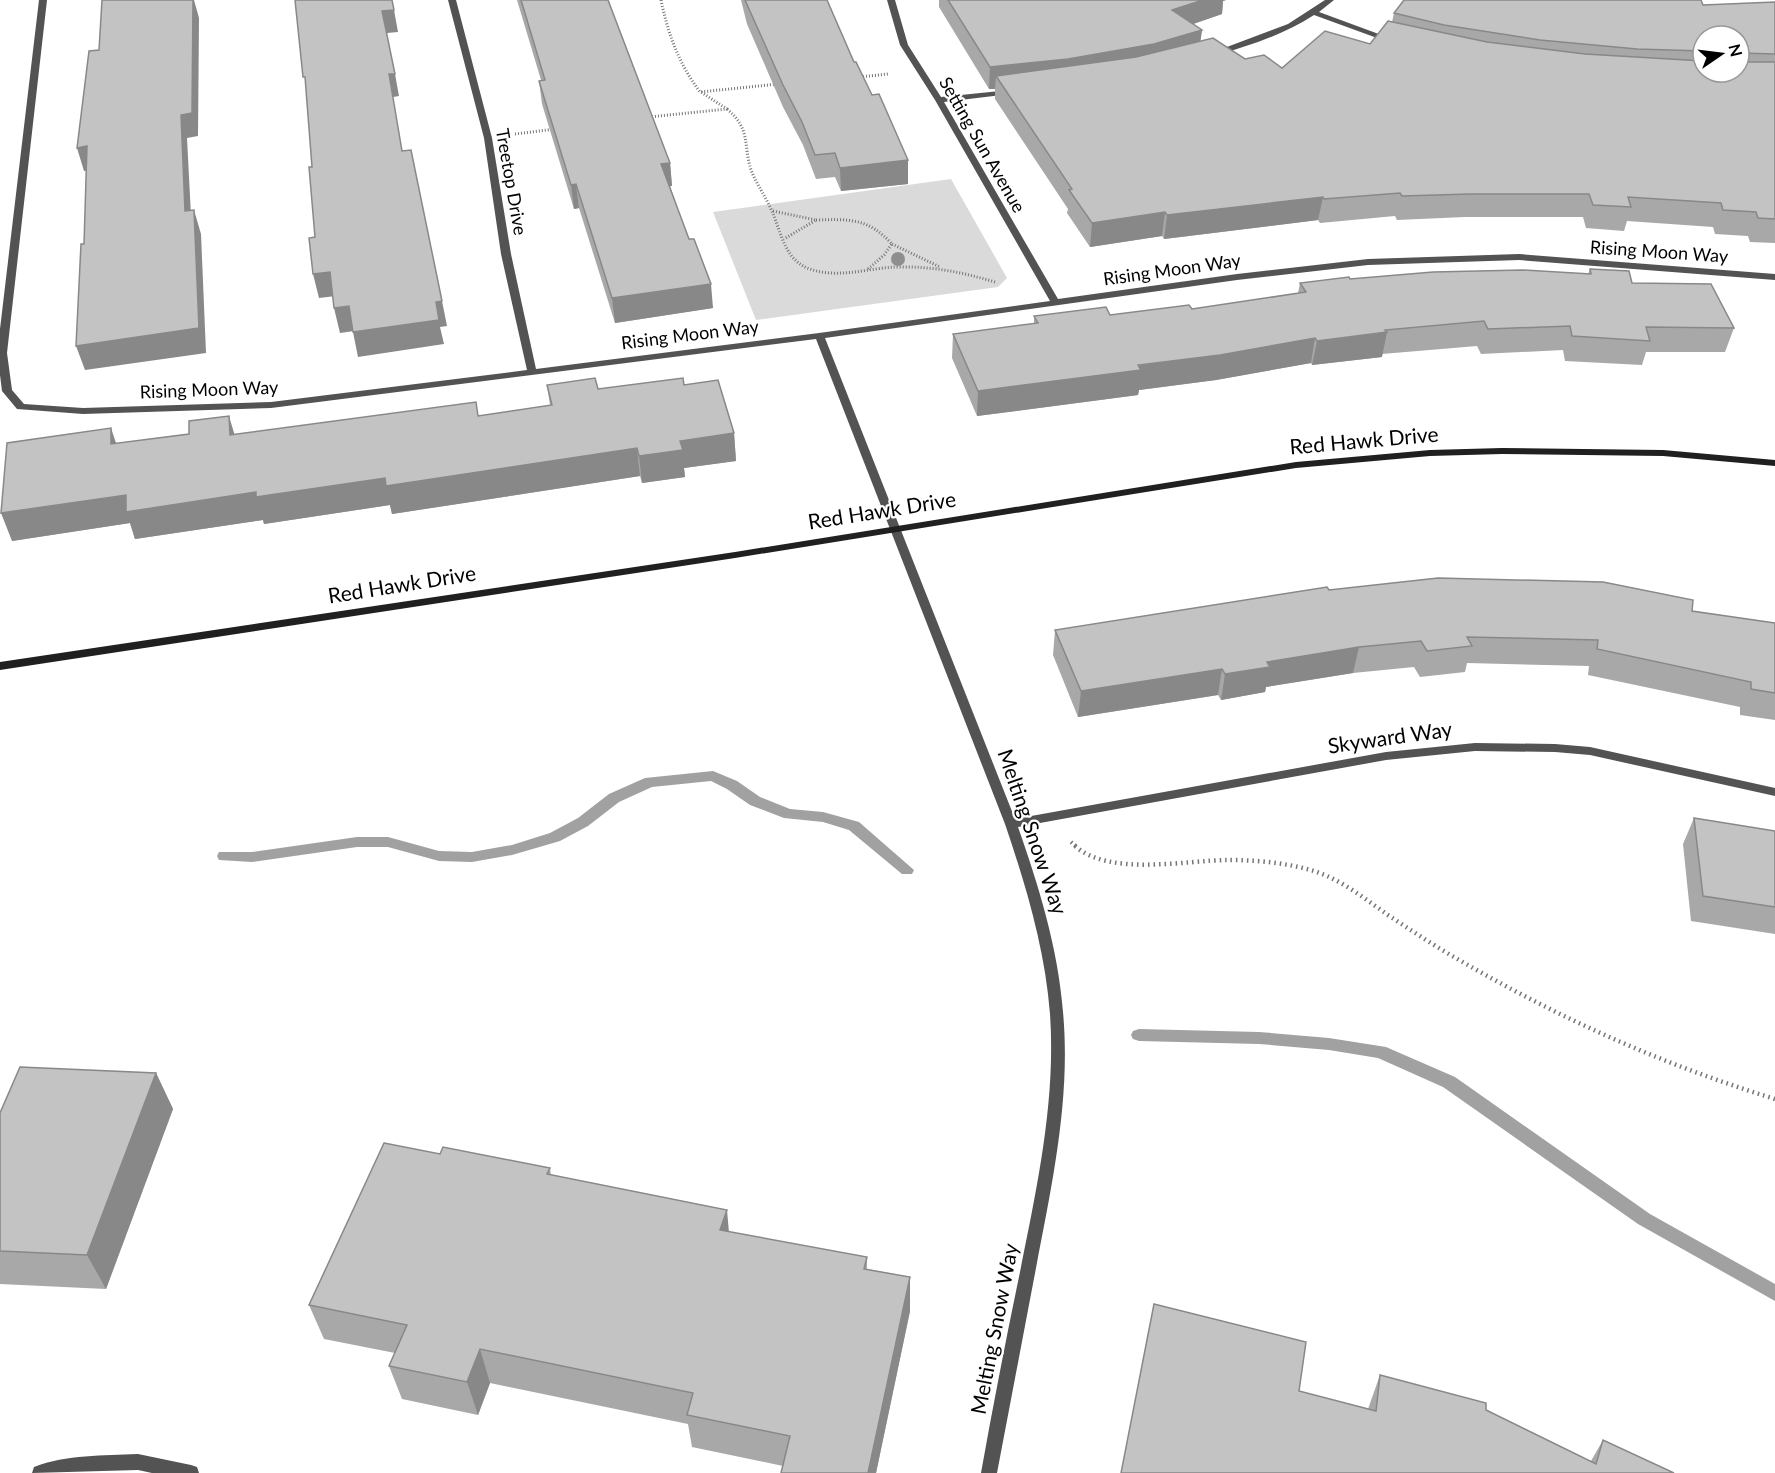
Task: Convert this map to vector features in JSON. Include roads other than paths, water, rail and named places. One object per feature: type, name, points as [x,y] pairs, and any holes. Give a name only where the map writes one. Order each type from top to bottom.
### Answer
[{"type":"street","name":"Rising Moon Way","points":[[43,0],[2,353],[7,391],[21,407],[83,411],[271,405],[819,336],[1055,302],[1368,262],[1518,257],[1775,277]]},
{"type":"street","name":"Treetop Drive","points":[[452,0],[488,138],[506,254],[532,372]]},
{"type":"street","name":"Setting Sun Avenue","points":[[891,0],[904,45],[939,100],[1055,302]]},
{"type":"street","points":[[1201,57],[1243,45],[1316,13],[1330,0]]},
{"type":"street","points":[[1316,13],[1399,42]]},
{"type":"street","points":[[939,100],[1018,92]]},
{"type":"street","name":"Melting Snow Way","points":[[819,336],[1011,824],[1036,895],[1046,940],[1058,1040],[1057,1094],[1050,1151],[989,1473]]},
{"type":"street","name":"Red Hawk Drive","points":[[0,666],[735,555],[1296,465],[1430,453],[1588,451],[1663,453],[1775,463]]},
{"type":"street","name":"Skyward Way","points":[[1011,824],[1386,756],[1475,747],[1590,751],[1775,792]]},
{"type":"street","points":[[40,1473],[73,1465],[138,1462],[191,1473]]},
{"type":"waterway","points":[[224,856],[252,857],[357,842],[388,842],[439,856],[472,857],[512,850],[555,837],[583,822],[614,798],[650,782],[713,776],[732,785],[755,801],[789,814],[823,817],[854,826],[907,870]]},
{"type":"waterway","points":[[1139,1035],[1259,1038],[1329,1044],[1380,1052],[1449,1082],[1644,1219],[1775,1293]]}]
